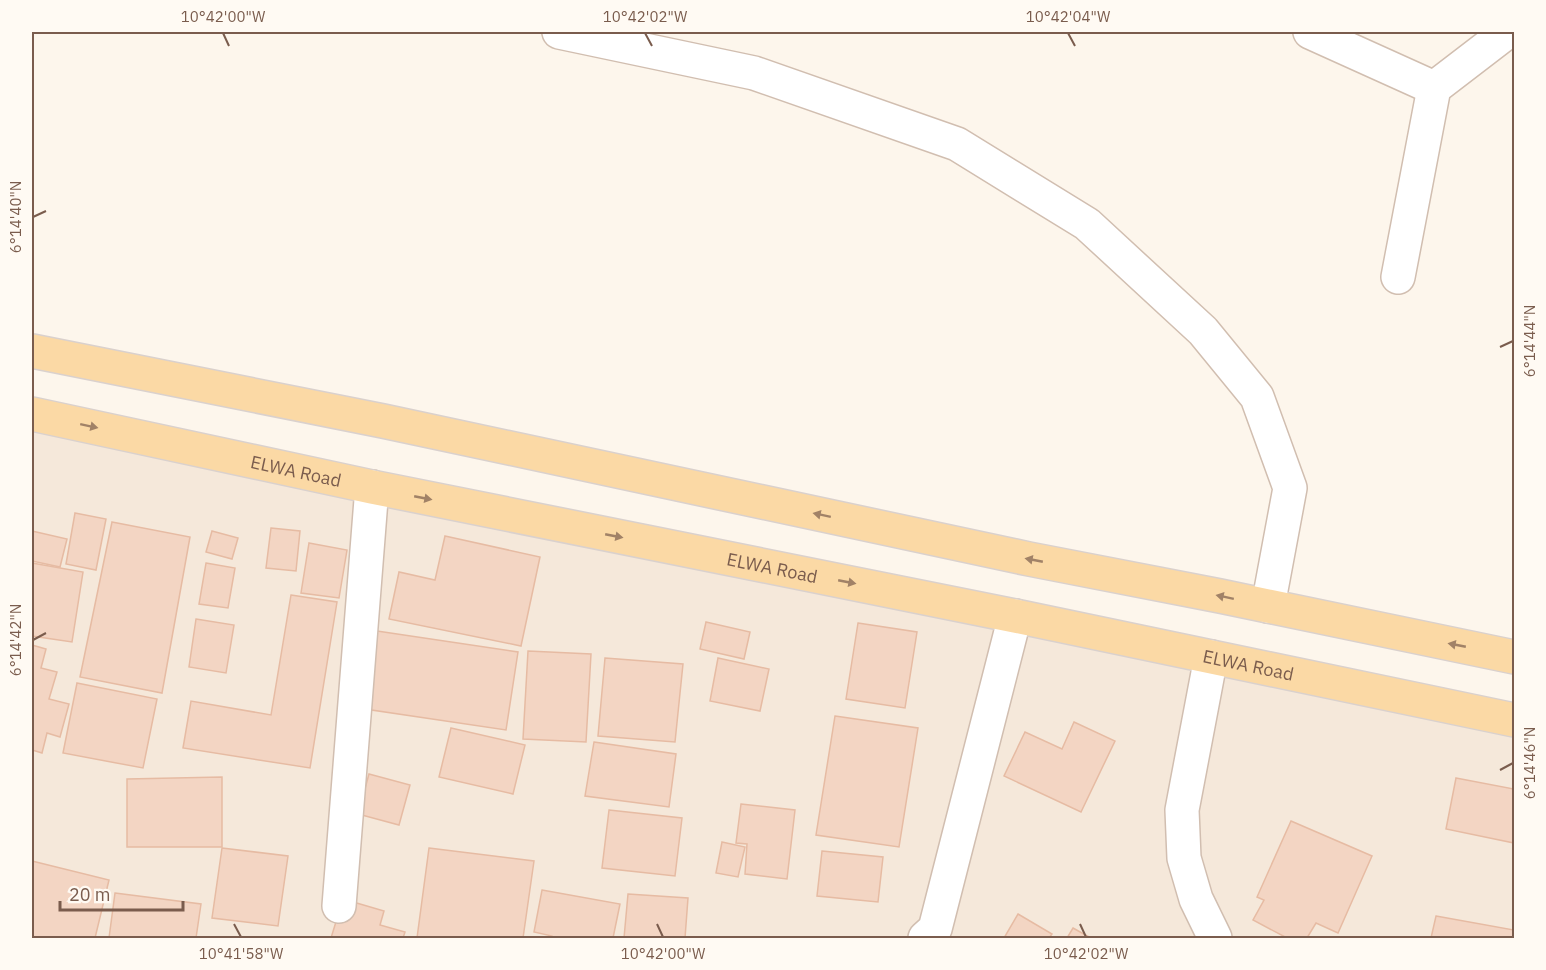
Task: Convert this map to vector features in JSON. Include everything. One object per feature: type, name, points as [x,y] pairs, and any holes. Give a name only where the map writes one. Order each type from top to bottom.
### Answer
[{"type":"main road","points":[[32,351],[383,421],[1017,556],[1515,657]]},
{"type":"main road","name":"ELWA Road","points":[[32,414],[372,488],[1015,616],[1515,720]]},
{"type":"street","points":[[559,32],[754,73],[957,144],[1088,224],[1203,331],[1257,398],[1290,488],[1268,606]]},
{"type":"street","points":[[1310,32],[1434,88]]},
{"type":"street","points":[[1398,278],[1434,88],[1507,32]]},
{"type":"street","points":[[339,906],[372,488]]},
{"type":"street","points":[[925,939],[935,929],[1015,616]]},
{"type":"street","points":[[1211,657],[1182,810],[1184,858],[1196,899],[1215,939]]},
{"type":"shaded area","points":[[32,419],[1514,734],[1514,938],[32,938]]},
{"type":"building","points":[[75,513],[106,519],[96,570],[66,564]]},
{"type":"building","points":[[112,522],[190,537],[162,693],[80,677]]},
{"type":"building","points":[[271,528],[300,531],[296,571],[266,568]]},
{"type":"building","points":[[32,531],[67,539],[60,567],[32,561]]},
{"type":"building","points":[[212,531],[238,538],[232,559],[206,552]]},
{"type":"building","points":[[445,536],[540,557],[521,646],[389,619],[399,572],[435,580]]},
{"type":"building","points":[[309,543],[347,550],[339,598],[301,593]]},
{"type":"building","points":[[32,563],[83,572],[72,642],[32,636]]},
{"type":"building","points":[[206,563],[235,568],[228,608],[199,604]]},
{"type":"building","points":[[291,595],[337,602],[310,768],[183,748],[191,701],[271,715]]},
{"type":"building","points":[[196,619],[234,625],[226,673],[189,667]]},
{"type":"building","points":[[706,622],[750,632],[744,659],[700,649]]},
{"type":"building","points":[[858,623],[917,632],[905,708],[846,699]]},
{"type":"building","points":[[377,631],[518,652],[506,730],[365,709]]},
{"type":"building","points":[[32,645],[46,649],[41,668],[57,672],[49,699],[69,704],[60,737],[47,733],[42,753],[32,750]]},
{"type":"building","points":[[528,651],[591,654],[586,742],[523,739]]},
{"type":"building","points":[[605,658],[683,664],[675,742],[598,736]]},
{"type":"building","points":[[718,658],[769,669],[760,711],[710,701]]},
{"type":"building","points":[[77,683],[157,699],[143,768],[63,753]]},
{"type":"building","points":[[835,716],[918,728],[899,847],[816,835]]},
{"type":"building","points":[[1074,722],[1115,741],[1081,812],[1004,776],[1025,732],[1062,749]]},
{"type":"building","points":[[451,728],[525,745],[513,794],[439,777]]},
{"type":"building","points":[[594,742],[676,754],[669,807],[585,796]]},
{"type":"building","points":[[369,774],[410,785],[399,825],[358,814]]},
{"type":"building","points":[[222,777],[222,847],[127,847],[127,779]]},
{"type":"building","points":[[1456,778],[1514,789],[1514,843],[1446,829]]},
{"type":"building","points":[[741,804],[795,810],[787,879],[745,874],[747,844],[736,843]]},
{"type":"building","points":[[609,810],[682,818],[675,876],[602,868]]},
{"type":"building","points":[[1291,821],[1372,856],[1338,933],[1316,923],[1307,938],[1287,938],[1253,920],[1264,900],[1257,897]]},
{"type":"building","points":[[722,842],[745,847],[738,877],[716,873]]},
{"type":"building","points":[[222,848],[288,856],[278,926],[212,918]]},
{"type":"building","points":[[429,848],[534,861],[523,938],[417,938]]},
{"type":"building","points":[[822,851],[883,857],[878,902],[817,896]]},
{"type":"building","points":[[32,861],[109,880],[95,938],[32,938]]},
{"type":"building","points":[[542,890],[620,904],[613,938],[552,938],[552,936],[534,932]]},
{"type":"building","points":[[115,893],[201,904],[196,938],[109,938]]},
{"type":"building","points":[[628,894],[688,898],[685,938],[624,938]]},
{"type":"building","points":[[343,899],[384,911],[380,925],[405,932],[403,938],[331,938]]},
{"type":"building","points":[[1018,914],[1052,934],[1049,938],[1004,938]]},
{"type":"building","points":[[1436,916],[1514,930],[1513,938],[1431,938]]},
{"type":"building","points":[[1073,928],[1091,938],[1067,938]]}]
